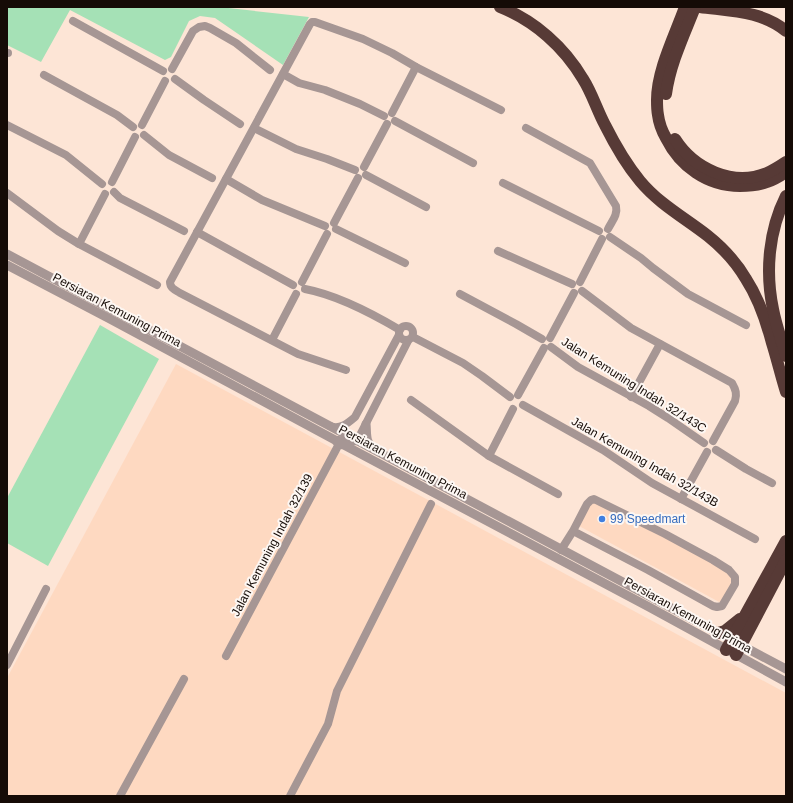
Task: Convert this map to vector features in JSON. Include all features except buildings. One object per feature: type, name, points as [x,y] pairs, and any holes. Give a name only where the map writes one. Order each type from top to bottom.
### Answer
[{"type":"highway","points":[[500,7],[514,13],[538,28],[562,50],[584,80],[618,150],[640,181],[662,203],[708,236],[733,260],[746,278],[764,314],[786,392]]},
{"type":"highway","points":[[685,7],[668,65],[665,98],[667,119],[674,138],[694,161],[704,168],[721,175],[749,178],[766,174],[786,162]]},
{"type":"highway","points":[[695,7],[660,79],[657,98],[658,115],[662,130],[668,142],[680,160],[689,168],[706,178],[725,184],[750,186],[767,182],[786,172]]},
{"type":"highway","points":[[700,7],[750,14],[771,21],[780,26],[786,32]]},
{"type":"highway","points":[[786,196],[776,219],[770,253],[769,271],[773,309],[786,356]]},
{"type":"highway","points":[[733,648],[745,615],[786,541]]},
{"type":"highway","points":[[733,648],[786,560]]},
{"type":"highway","points":[[718,633],[725,631],[745,615]]},
{"type":"street","points":[[73,20],[163,71]]},
{"type":"street","points":[[346,370],[298,354],[180,293],[171,287],[170,282],[310,24],[312,22],[325,25],[363,39],[392,53],[416,68],[501,110]]},
{"type":"street","points":[[172,69],[193,31],[204,26],[236,43],[270,70]]},
{"type":"street","points":[[163,71],[168,68],[172,69]]},
{"type":"street","points":[[254,128],[296,149],[363,178],[387,124],[390,125],[390,117],[416,68]]},
{"type":"street","points":[[172,69],[175,72],[175,78]]},
{"type":"street","points":[[163,71],[162,77],[165,81]]},
{"type":"street","points":[[283,74],[299,83],[324,90],[390,117],[473,163]]},
{"type":"street","points":[[44,75],[117,115],[133,127]]},
{"type":"street","points":[[165,81],[170,82],[175,78]]},
{"type":"street","points":[[175,78],[204,100],[240,124]]},
{"type":"street","points":[[142,125],[165,81]]},
{"type":"street","points":[[133,127],[138,124],[142,125]]},
{"type":"street","points":[[7,125],[66,155],[102,184]]},
{"type":"street","points":[[142,125],[146,130],[144,136]]},
{"type":"street","points":[[133,127],[132,132],[135,137]]},
{"type":"street","points":[[526,128],[590,163],[616,206],[617,211],[609,233]]},
{"type":"street","points":[[135,137],[140,138],[144,136]]},
{"type":"street","points":[[144,136],[169,155],[212,178]]},
{"type":"street","points":[[112,182],[135,137]]},
{"type":"street","points":[[365,171],[426,207]]},
{"type":"street","points":[[335,226],[356,174]]},
{"type":"street","points":[[226,179],[262,200],[326,230]]},
{"type":"street","points":[[102,184],[108,181],[112,182]]},
{"type":"street","points":[[112,182],[115,186],[114,192]]},
{"type":"street","points":[[102,184],[101,189],[103,193],[109,195],[114,192]]},
{"type":"street","points":[[503,184],[600,235]]},
{"type":"street","points":[[114,192],[120,198],[184,231]]},
{"type":"street","points":[[7,193],[58,231],[79,244],[157,285]]},
{"type":"street","points":[[79,244],[105,194]]},
{"type":"street","points":[[296,294],[302,294],[328,222],[405,263]]},
{"type":"street","points":[[574,293],[571,290],[604,228],[658,272],[688,294],[746,325]]},
{"type":"street","points":[[198,232],[293,285]]},
{"type":"street","points":[[498,251],[576,283],[583,287],[582,291],[631,328],[732,383],[736,389],[735,401],[713,441]]},
{"type":"street","name":"Persiaran Kemuning Prima","points":[[7,254],[718,633],[733,648],[786,682]]},
{"type":"street","name":"Persiaran Kemuning Prima","points":[[7,266],[117,323],[336,442],[649,607],[733,648],[786,669]]},
{"type":"street","points":[[293,285],[298,281],[304,286],[351,305],[381,319],[400,333],[402,339],[411,339],[463,363],[514,396],[523,399],[523,405],[518,409],[513,408],[509,403],[509,400],[514,396],[547,348],[541,344],[546,339],[574,293]]},
{"type":"street","points":[[293,285],[293,289],[296,294]]},
{"type":"street","points":[[574,293],[579,293],[582,291]]},
{"type":"street","points":[[272,340],[296,294]]},
{"type":"street","points":[[460,294],[546,339]]},
{"type":"street","points":[[322,422],[338,428],[355,417],[400,333],[401,328],[405,326],[410,327],[413,330],[411,339],[357,441],[336,442]]},
{"type":"street","points":[[632,397],[660,344]]},
{"type":"street","name":"Jalan Kemuning Indah 32/143C","points":[[547,348],[668,418],[704,443]]},
{"type":"street","points":[[411,400],[489,456],[558,494]]},
{"type":"street","name":"Jalan Kemuning Indah 32/143B","points":[[523,405],[602,450],[652,483],[755,539]]},
{"type":"street","points":[[489,456],[513,408]]},
{"type":"street","points":[[366,424],[367,440],[369,445],[378,452]]},
{"type":"street","points":[[707,452],[704,447],[704,443],[709,440],[713,441]]},
{"type":"street","points":[[713,441],[716,444],[716,450]]},
{"type":"street","name":"Jalan Kemuning Indah 32/139","points":[[226,656],[336,442]]},
{"type":"street","points":[[707,452],[711,453],[716,450]]},
{"type":"street","points":[[716,450],[772,483]]},
{"type":"street","points":[[681,499],[707,452]]},
{"type":"street","points":[[561,550],[588,504],[594,499],[665,534],[724,566],[733,573],[735,577],[735,584],[722,606],[713,606],[573,531]]},
{"type":"street","points":[[290,796],[328,724],[338,691],[430,504]]},
{"type":"street","points":[[7,665],[46,590]]},
{"type":"street","points":[[120,796],[184,679]]},
{"type":"shaded area","points":[[176,364],[786,693],[786,796],[7,796],[7,678]]},
{"type":"shaded area","points":[[594,502],[667,538],[730,573],[733,584],[721,603],[579,526],[591,503]]},
{"type":"green space","points":[[7,7],[219,7],[309,17],[283,65],[215,18],[200,16],[189,21],[171,57],[165,60],[70,10],[41,62],[7,45]]},
{"type":"green space","points":[[100,325],[159,359],[48,566],[7,543],[7,498]]},
{"type":"place","name":"99 Speedmart","points":[[602,519]]}]
